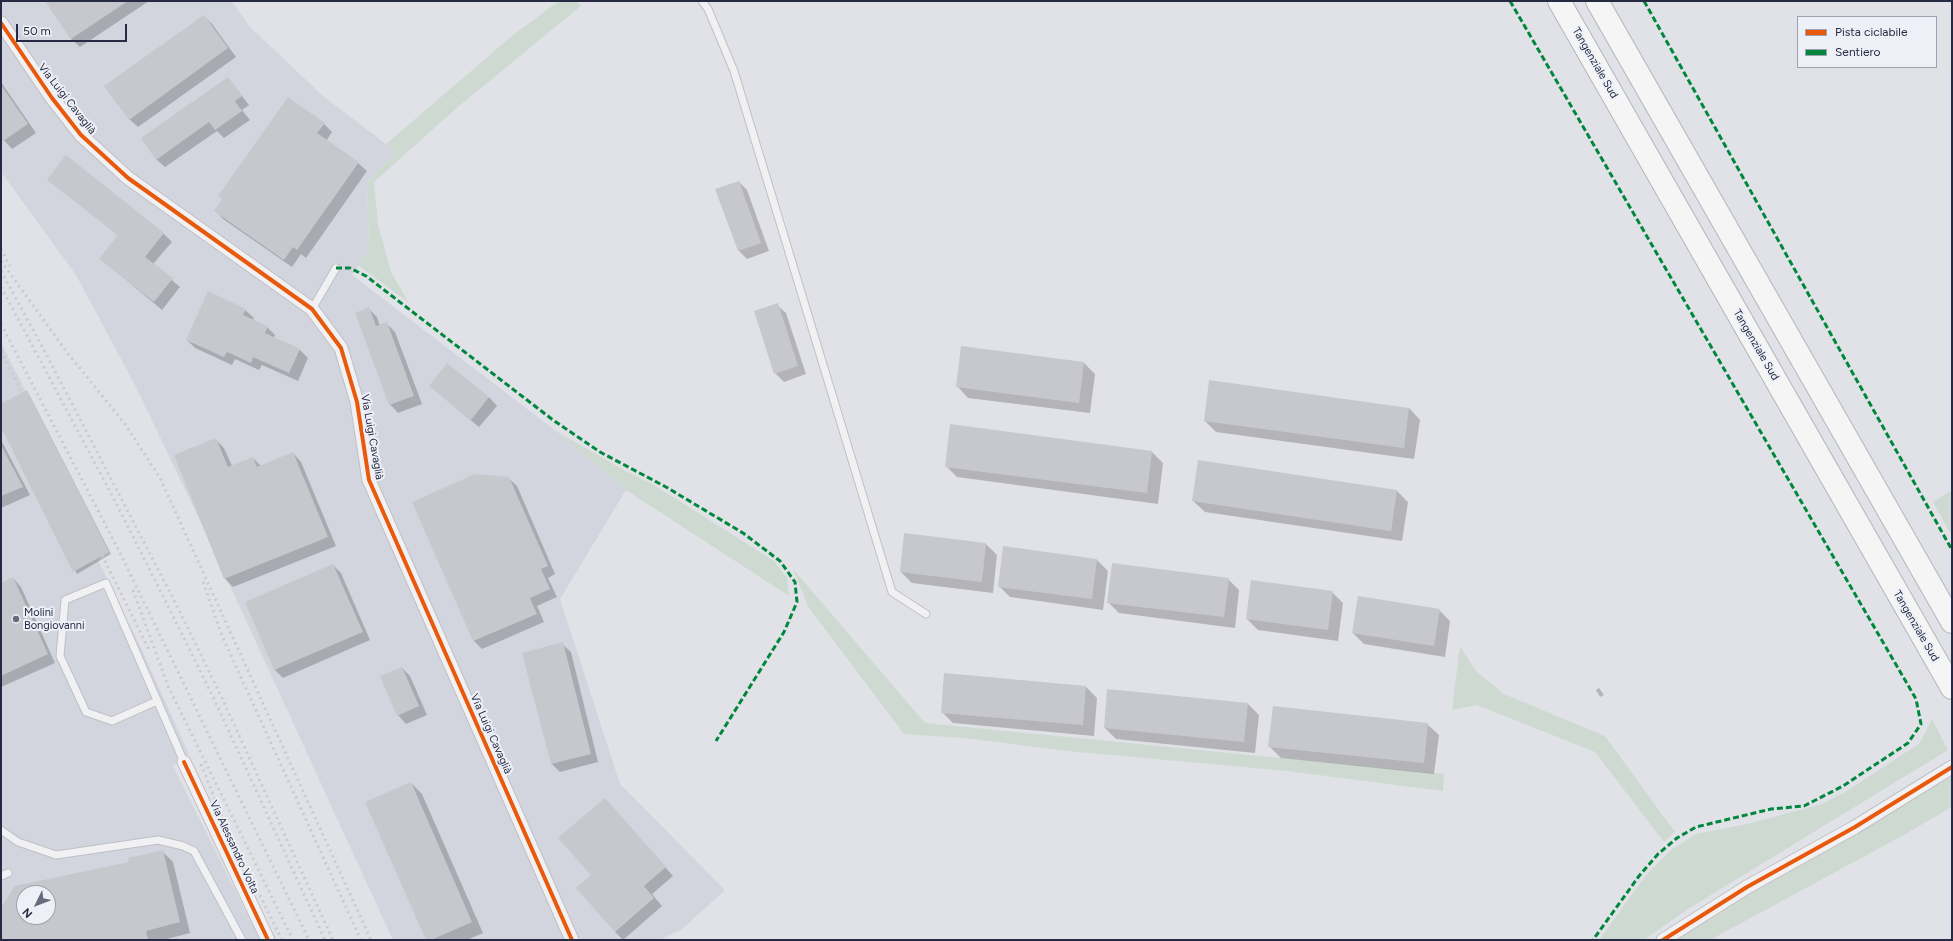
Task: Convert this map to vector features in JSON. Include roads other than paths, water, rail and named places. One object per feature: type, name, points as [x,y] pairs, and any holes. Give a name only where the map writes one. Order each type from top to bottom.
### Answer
[{"type":"highway","name":"Tangenziale Sud","points":[[1559,1],[1952,688]]},
{"type":"highway","points":[[1597,1],[1952,622]]},
{"type":"street","name":"Via Luigi Cavaglià","points":[[1,24],[52,98],[81,135],[128,178],[312,309],[341,348],[357,402],[369,480],[572,940]]},
{"type":"street","name":"Via Alessandro Volta","points":[[184,762],[268,940]]},
{"type":"street","points":[[1663,940],[1747,887],[1855,827],[1952,767]]},
{"type":"lane","points":[[702,1],[708,9],[734,71],[892,592],[926,614]]},
{"type":"lane","points":[[312,309],[336,268]]},
{"type":"lane","points":[[157,701],[112,721],[86,712],[60,656],[65,600],[106,583],[184,762]]},
{"type":"lane","points":[[1,830],[18,842],[56,855],[158,840],[183,846],[194,851],[242,940]]},
{"type":"railway","points":[[1,249],[10,266]]},
{"type":"railway","points":[[1,261],[66,351],[125,424],[160,478],[371,940]]},
{"type":"railway","points":[[1,271],[44,350],[173,598],[221,696],[333,940]]},
{"type":"railway","points":[[1,287],[114,499],[166,602],[214,699],[325,940]]},
{"type":"railway","points":[[1,324],[118,549],[309,940]]},
{"type":"railway","points":[[1,351],[150,652]]},
{"type":"railway","points":[[203,582],[223,638],[361,940]]},
{"type":"railway","points":[[133,590],[168,686],[293,940]]},
{"type":"railway","points":[[201,764],[224,822],[282,940]]},
{"type":"place","name":"Molini Bongiovanni","points":[[16,619]]}]
